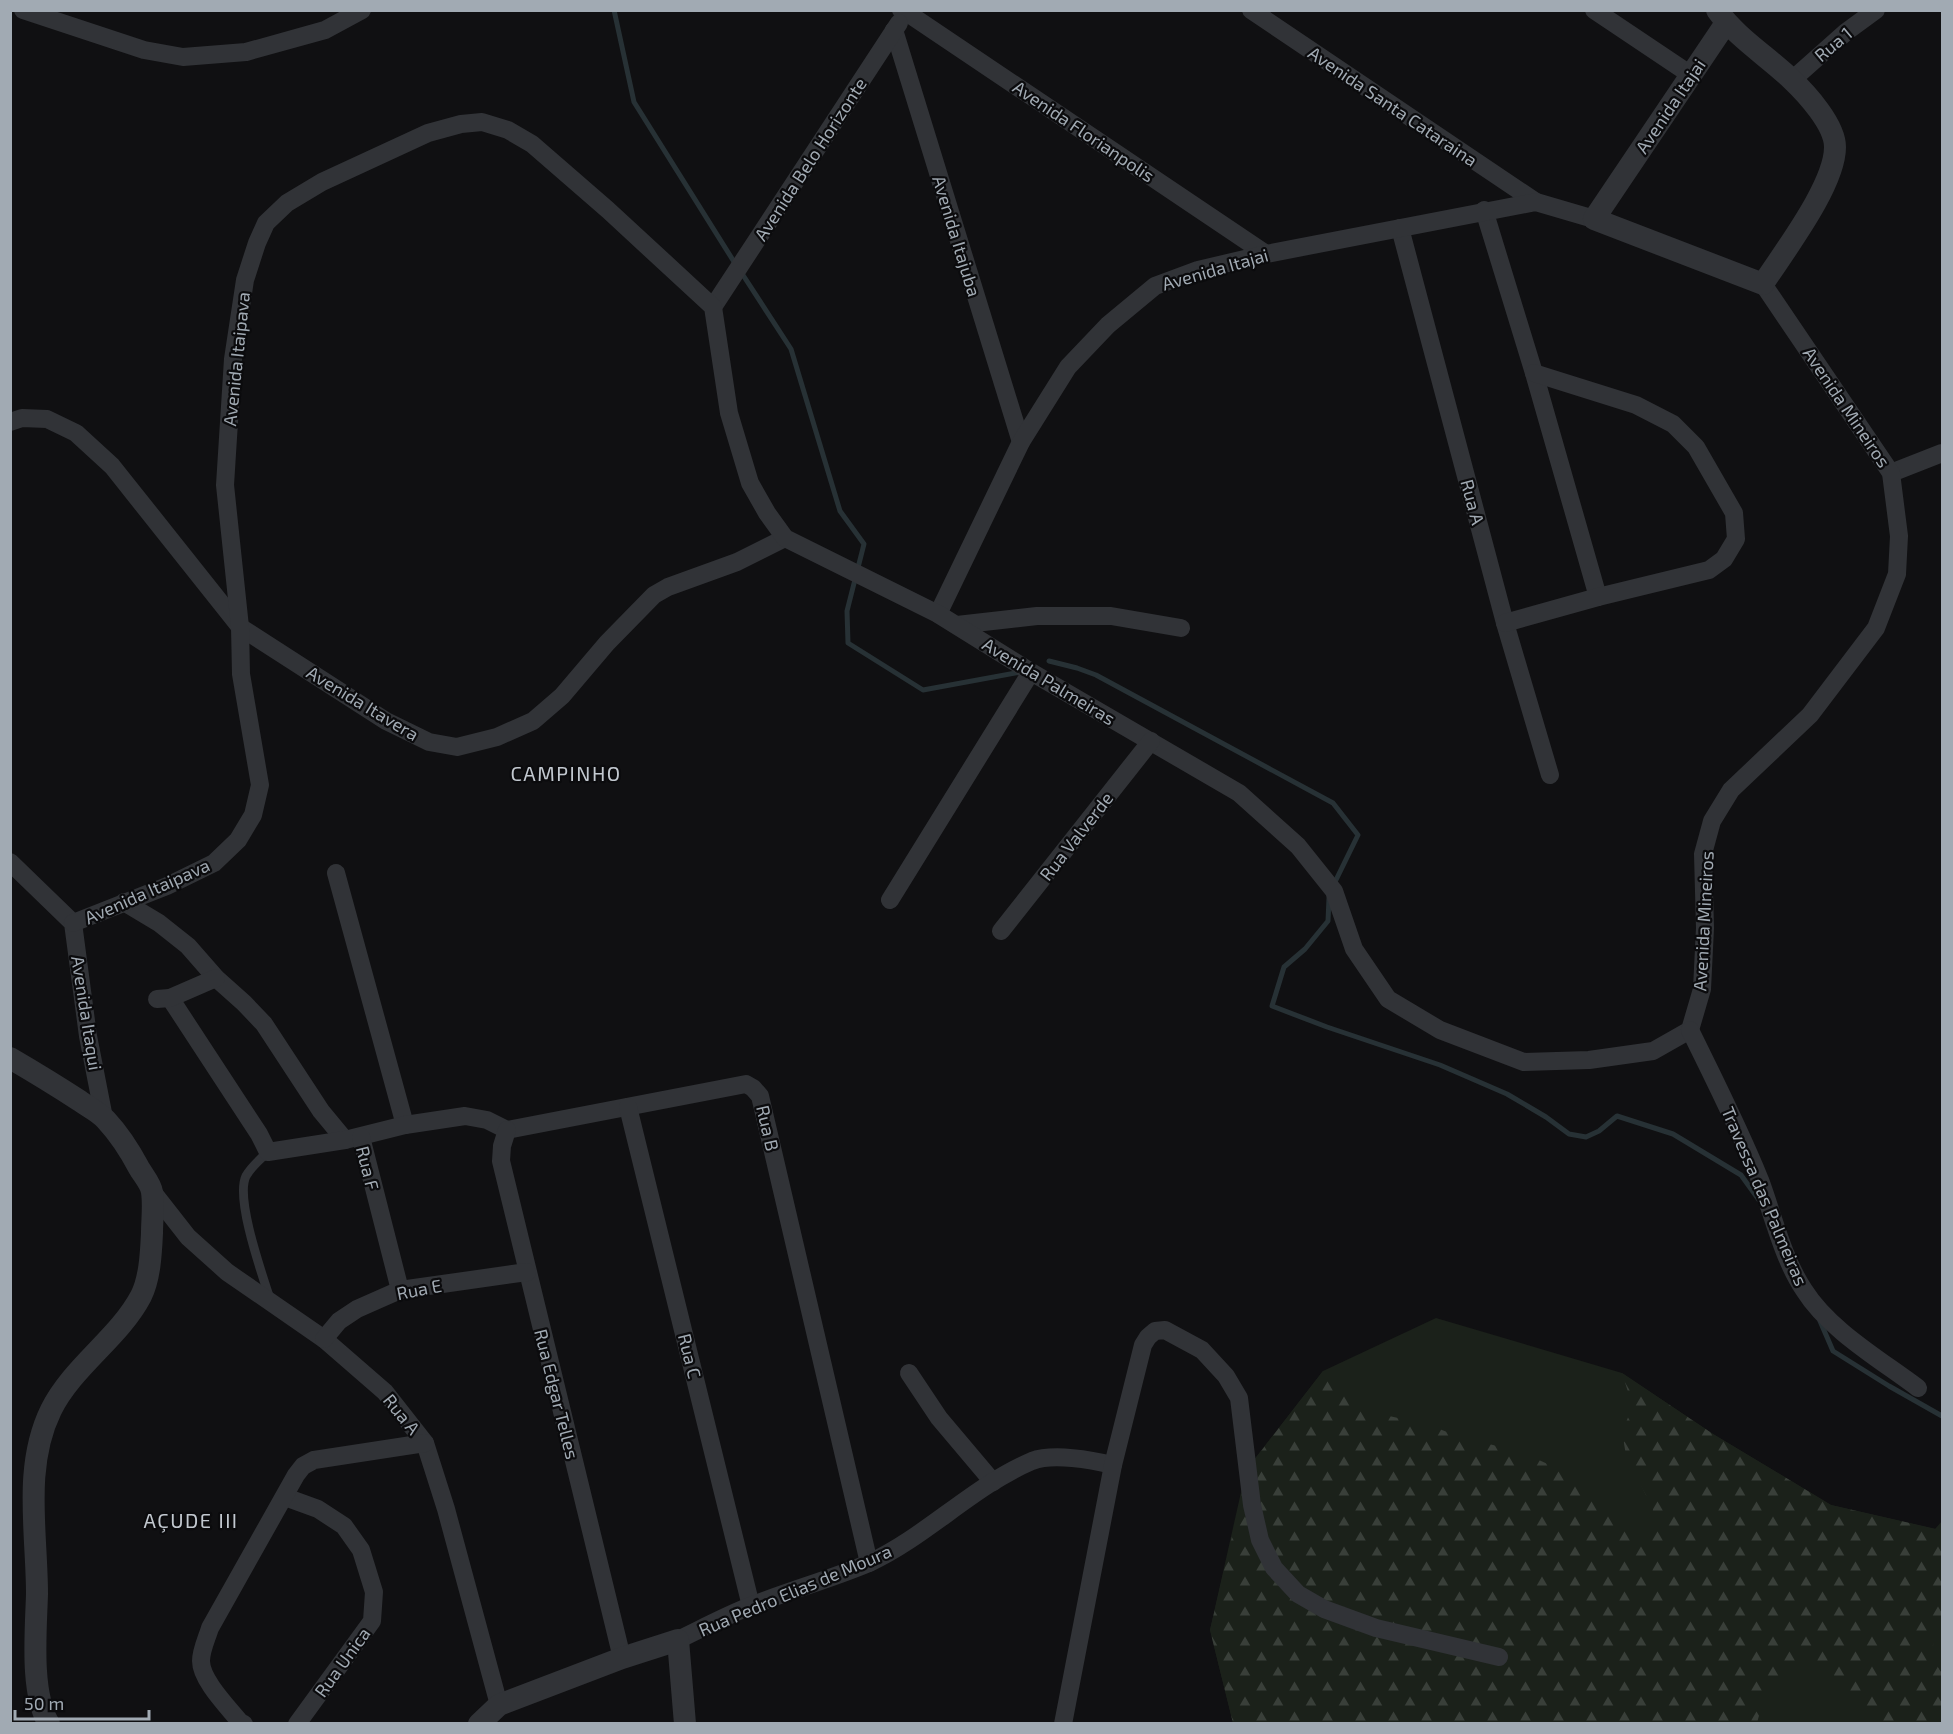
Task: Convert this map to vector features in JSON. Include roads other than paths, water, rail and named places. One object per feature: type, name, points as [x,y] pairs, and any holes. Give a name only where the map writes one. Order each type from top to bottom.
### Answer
[{"type":"street","points":[[23,10],[144,50],[183,57],[246,52],[325,30],[362,10]]},
{"type":"street","name":"Avenida Santa Cataraina","points":[[1251,10],[1536,202]]},
{"type":"street","points":[[1594,10],[1691,75]]},
{"type":"street","name":"Rua 1","points":[[1792,80],[1846,32],[1876,10]]},
{"type":"street","name":"Avenida Belo Horizonte","points":[[712,307],[905,11]]},
{"type":"street","name":"Avenida Florianpolis","points":[[905,11],[1266,254]]},
{"type":"street","points":[[1722,17],[1792,80],[1823,115],[1835,145],[1833,167],[1821,194],[1763,284]]},
{"type":"street","name":"Avenida Itajai","points":[[1594,219],[1691,75],[1722,17]]},
{"type":"street","name":"Avenida Itajuba","points":[[894,30],[1020,442]]},
{"type":"street","name":"Avenida Itaipava","points":[[73,923],[167,886],[214,862],[238,840],[253,815],[260,785],[241,674],[240,627],[225,485],[232,359],[245,280],[266,223],[287,203],[322,182],[428,133],[461,124],[482,122],[508,130],[532,144],[608,210],[712,307]]},
{"type":"street","name":"Avenida Itajai","points":[[938,614],[1020,442],[1068,367],[1108,325],[1155,286],[1198,270],[1266,254],[1484,210],[1536,202],[1594,219],[1763,284]]},
{"type":"street","points":[[1484,210],[1534,373],[1598,597]]},
{"type":"street","name":"Rua A","points":[[1400,228],[1505,623],[1550,775]]},
{"type":"street","name":"Avenida Mineiros","points":[[1690,1030],[1702,989],[1705,928],[1703,854],[1712,821],[1731,790],[1810,715],[1876,628],[1897,574],[1899,536],[1891,473],[1763,284]]},
{"type":"street","points":[[712,307],[729,413],[747,473],[766,513],[786,538]]},
{"type":"street","points":[[1505,623],[1709,570],[1724,559],[1736,539],[1734,513],[1696,447],[1673,424],[1636,405],[1534,373]]},
{"type":"street","name":"Avenida Itavera","points":[[10,422],[22,418],[47,419],[76,433],[112,466],[240,627],[386,721],[429,742],[457,747],[497,737],[533,721],[562,696],[607,643],[654,595],[668,587],[737,562],[786,538]]},
{"type":"street","points":[[1891,473],[1942,453]]},
{"type":"street","name":"Avenida Palmeiras","points":[[786,538],[938,614],[1031,672],[1239,793],[1298,846],[1334,891],[1354,950],[1388,999],[1440,1030],[1524,1062],[1589,1060],[1653,1051],[1690,1030]]},
{"type":"street","points":[[957,625],[1037,616],[1111,616],[1182,628]]},
{"type":"street","points":[[890,900],[1031,672]]},
{"type":"street","name":"Rua Valverde","points":[[1001,931],[1151,741]]},
{"type":"street","points":[[10,862],[73,923]]},
{"type":"street","points":[[336,873],[405,1125]]},
{"type":"street","points":[[124,902],[159,923],[188,946],[216,978],[244,1003],[264,1024],[321,1111],[353,1139],[405,1125],[465,1116],[487,1120],[507,1130]]},
{"type":"street","name":"Avenida Itaqui","points":[[73,923],[88,1036],[105,1118]]},
{"type":"street","points":[[216,978],[164,999],[259,1134],[268,1152]]},
{"type":"street","name":"Travessa das Palmeiras","points":[[1690,1030],[1754,1168],[1803,1290],[1820,1311],[1842,1331],[1918,1388]]},
{"type":"street","points":[[10,1058],[105,1118],[129,1151],[152,1191],[152,1241],[148,1272],[141,1295],[119,1325],[65,1388],[51,1410],[40,1440],[33,1487],[37,1589],[36,1637],[38,1697],[49,1724]]},
{"type":"street","name":"Rua B","points":[[507,1130],[746,1084],[760,1096],[869,1563]]},
{"type":"street","name":"Rua C","points":[[628,1107],[751,1606]]},
{"type":"street","name":"Rua Edgar Telles","points":[[507,1130],[502,1146],[501,1161],[622,1658]]},
{"type":"street","name":"Rua F","points":[[268,1152],[353,1139],[400,1290]]},
{"type":"street","name":"Rua A","points":[[152,1191],[188,1237],[227,1272],[324,1339],[386,1392],[425,1443],[446,1509],[499,1705]]},
{"type":"street","name":"Rua E","points":[[324,1339],[339,1321],[357,1309],[400,1290],[527,1272]]},
{"type":"street","points":[[1063,1724],[1113,1466],[1143,1345],[1155,1331],[1165,1330],[1202,1350],[1226,1376],[1239,1398],[1252,1505],[1260,1540],[1274,1568],[1298,1594],[1324,1609],[1376,1628],[1498,1657]]},
{"type":"street","points":[[909,1373],[939,1418],[993,1482]]},
{"type":"street","points":[[244,1724],[240,1722],[205,1676],[201,1662],[203,1649],[210,1628],[303,1466],[314,1460],[425,1443]]},
{"type":"street","name":"Rua Pedro Elias de Moura","points":[[499,1705],[622,1658],[678,1640],[751,1606],[869,1563],[904,1544],[993,1482],[1034,1460],[1067,1458],[1093,1460],[1113,1466]]},
{"type":"street","name":"Rua Unica","points":[[285,1497],[318,1509],[344,1526],[361,1550],[374,1592],[372,1621],[297,1724]]},
{"type":"street","points":[[678,1640],[685,1724]]},
{"type":"street","points":[[479,1724],[499,1705]]},
{"type":"lane","points":[[268,1152],[245,1178],[243,1194],[255,1251],[272,1304]]},
{"type":"waterway","points":[[614,10],[634,102],[736,265]]},
{"type":"waterway","points":[[741,272],[791,349],[840,511],[864,544],[847,611],[848,643],[923,690],[1021,672]]},
{"type":"waterway","points":[[1049,661],[1096,675],[1333,803],[1358,835],[1334,884]]},
{"type":"waterway","points":[[1329,898],[1328,921],[1305,949],[1284,967],[1272,1006],[1440,1065],[1507,1094],[1546,1117],[1569,1134],[1586,1137],[1599,1131],[1617,1116],[1673,1134],[1741,1175],[1759,1200]]},
{"type":"waterway","points":[[1820,1321],[1833,1351],[1942,1416]]},
{"type":"district","name":"CAMPINHO","points":[[566,773]]},
{"type":"district","name":"AÇUDE III","points":[[191,1520]]}]
